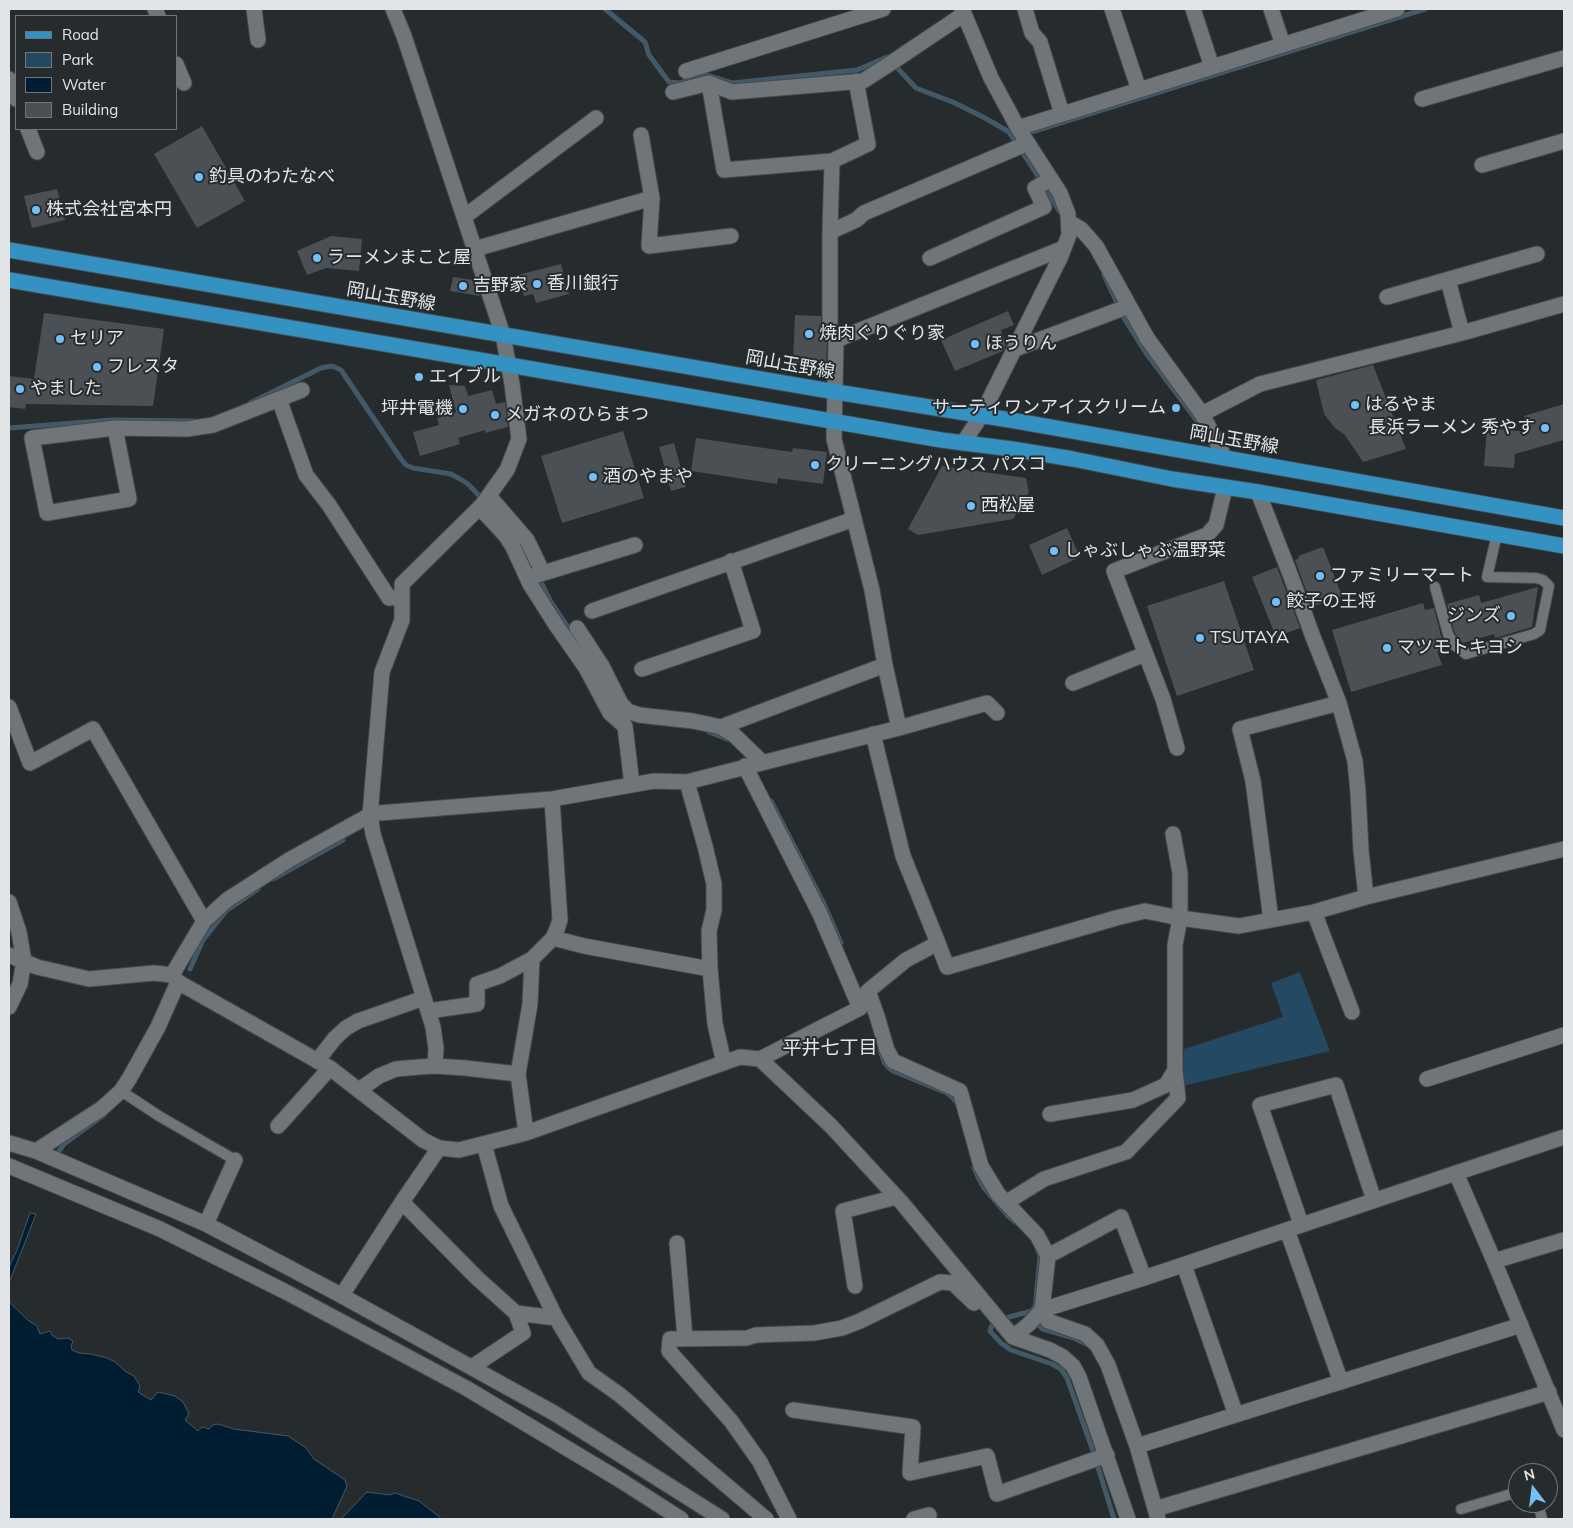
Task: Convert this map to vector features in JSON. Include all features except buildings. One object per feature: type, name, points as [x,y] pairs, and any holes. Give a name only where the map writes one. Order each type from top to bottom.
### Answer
[{"type":"main road","name":"岡山玉野線","points":[[9,250],[1225,458],[1564,518]]},
{"type":"main road","points":[[9,280],[509,364],[941,440],[1073,459],[1172,479],[1258,492],[1564,546]]},
{"type":"street","points":[[254,9],[258,40]]},
{"type":"street","points":[[393,9],[404,36],[502,335],[509,364],[519,439],[507,470],[484,502],[402,584],[402,620],[382,672],[370,815],[373,834],[426,1005],[436,1048],[435,1066]]},
{"type":"street","points":[[686,71],[883,9]]},
{"type":"street","points":[[1025,9],[1032,33],[1040,42],[1062,114]]},
{"type":"street","points":[[1112,9],[1139,90]]},
{"type":"street","points":[[1193,9],[1212,67]]},
{"type":"street","points":[[1271,9],[1283,45]]},
{"type":"street","points":[[830,232],[856,220],[864,213],[1021,139],[1062,114],[1283,45],[1359,14],[1397,9]]},
{"type":"street","points":[[674,92],[709,83],[732,92],[863,81],[892,63],[963,11],[991,78],[1021,139],[1046,182],[1060,193],[1069,222],[1069,235],[1064,248],[981,416],[963,443]]},
{"type":"street","points":[[1422,99],[1564,58]]},
{"type":"street","points":[[178,69],[184,83]]},
{"type":"street","points":[[9,79],[15,95]]},
{"type":"street","points":[[709,83],[724,170],[832,161],[868,144],[856,81]]},
{"type":"street","points":[[464,217],[596,118]]},
{"type":"street","points":[[28,130],[37,152]]},
{"type":"street","points":[[641,135],[652,198],[649,246],[731,236]]},
{"type":"street","points":[[1482,165],[1564,141]]},
{"type":"street","points":[[832,161],[830,328],[836,340],[834,439],[872,590],[885,665],[899,728]]},
{"type":"street","points":[[930,258],[1044,207],[1035,188],[1046,182]]},
{"type":"street","points":[[475,249],[652,198]]},
{"type":"street","points":[[1069,222],[1081,229],[1096,246],[1124,309],[1202,414],[1225,458]]},
{"type":"street","points":[[836,340],[1064,248]]},
{"type":"street","points":[[1387,298],[1538,254]]},
{"type":"street","points":[[1448,280],[1461,328]]},
{"type":"street","points":[[1202,414],[1260,384],[1461,328],[1564,304]]},
{"type":"street","points":[[1015,349],[1124,309]]},
{"type":"street","points":[[115,428],[130,499],[47,513],[32,438],[115,428],[187,429],[213,425],[302,390]]},
{"type":"street","points":[[279,399],[306,475],[329,505],[389,598],[402,597]]},
{"type":"street","points":[[1176,748],[1163,699],[1114,571],[1208,535],[1216,525],[1224,488]]},
{"type":"street","points":[[1258,492],[1339,703],[1355,761],[1366,897]]},
{"type":"street","points":[[484,502],[513,547],[536,575],[556,626],[589,659],[602,666],[621,704],[628,711],[639,715],[694,721],[721,727],[734,735],[762,762]]},
{"type":"street","points":[[592,611],[854,519]]},
{"type":"street","points":[[536,575],[635,545]]},
{"type":"street","points":[[642,669],[753,632],[731,561]]},
{"type":"street","points":[[577,628],[589,659],[586,668],[610,713],[625,726],[632,785]]},
{"type":"street","points":[[1073,683],[1145,654]]},
{"type":"street","points":[[721,727],[885,665]]},
{"type":"street","points":[[36,1151],[124,1093],[129,1080],[158,1027],[175,978],[204,921],[227,900],[289,860],[370,815],[552,799],[654,782],[687,782],[899,728],[988,703],[997,713]]},
{"type":"street","points":[[1271,920],[1253,781],[1240,729],[1339,703]]},
{"type":"street","points":[[9,710],[30,763],[93,729],[204,921]]},
{"type":"street","points":[[873,734],[903,856],[947,967],[1145,911],[1239,926],[1314,912],[1366,897],[1564,849]]},
{"type":"street","points":[[745,766],[820,914],[860,1008]]},
{"type":"street","points":[[687,782],[714,884],[714,910],[709,931],[710,969],[715,1024],[724,1063]]},
{"type":"street","points":[[278,1126],[324,1064],[334,1038],[346,1028],[358,1021],[426,1005],[477,1004],[476,984],[500,976],[532,959],[553,938],[558,930],[560,920],[552,799]]},
{"type":"street","points":[[1007,1202],[1044,1179],[1126,1152],[1178,1098],[1175,1070],[1175,945],[1180,918],[1180,874],[1173,834]]},
{"type":"street","points":[[9,902],[24,960],[20,984],[9,1007]]},
{"type":"street","points":[[1314,912],[1352,1012]]},
{"type":"street","points":[[553,938],[584,946],[710,969]]},
{"type":"street","points":[[9,954],[37,966],[89,979],[154,973],[175,978],[324,1064],[423,1140],[439,1148],[459,1150],[526,1133],[740,1057],[760,1059],[860,1008],[868,991],[906,960],[938,943]]},
{"type":"street","points":[[526,1133],[518,1074],[530,1004],[532,959]]},
{"type":"street","points":[[868,991],[887,1050],[893,1060],[960,1090],[981,1166],[998,1194],[1037,1235],[1048,1256],[1042,1310],[1048,1321],[1085,1334],[1096,1345],[1108,1365],[1137,1446],[1157,1514],[1549,1392]]},
{"type":"street","points":[[1427,1079],[1564,1035]]},
{"type":"street","points":[[760,1059],[831,1126],[896,1197],[1013,1336],[1063,1357],[1073,1366],[1079,1377],[1128,1519]]},
{"type":"street","points":[[359,1090],[379,1076],[396,1069],[435,1066],[518,1074]]},
{"type":"street","points":[[1050,1114],[1133,1100],[1166,1085],[1175,1070]]},
{"type":"street","points":[[1341,1382],[1294,1227],[1260,1105],[1336,1085],[1374,1200]]},
{"type":"street","points":[[1013,1336],[1029,1324],[1042,1310],[1184,1265],[1564,1137]]},
{"type":"street","points":[[9,1143],[36,1151],[206,1224],[339,1294],[554,1413],[722,1519]]},
{"type":"street","points":[[484,1144],[501,1206],[556,1318],[589,1373],[620,1396],[766,1519]]},
{"type":"street","points":[[339,1294],[439,1148]]},
{"type":"street","points":[[206,1224],[235,1160]]},
{"type":"street","points":[[9,1166],[160,1229],[286,1292],[466,1388],[620,1480],[681,1519]]},
{"type":"street","points":[[1456,1173],[1564,1430]]},
{"type":"street","points":[[855,1286],[843,1211],[896,1197]]},
{"type":"street","points":[[402,1202],[477,1278],[516,1313],[523,1333],[472,1367]]},
{"type":"street","points":[[1048,1256],[1122,1217],[1144,1278]]},
{"type":"street","points":[[1494,1260],[1564,1240]]},
{"type":"street","points":[[677,1243],[685,1338]]},
{"type":"street","points":[[1184,1265],[1236,1415]]},
{"type":"street","points":[[789,1519],[760,1462],[731,1421],[669,1351],[670,1339],[747,1338],[756,1335],[814,1334],[842,1328],[860,1321],[940,1282],[953,1283],[982,1309],[989,1308]]},
{"type":"street","points":[[286,1292],[291,1286],[339,1294]]},
{"type":"street","points":[[516,1313],[556,1318]]},
{"type":"street","points":[[1137,1446],[1521,1325]]},
{"type":"street","points":[[793,1410],[913,1426],[910,1473],[987,1456],[997,1494],[1107,1455]]},
{"type":"street","points":[[914,1519],[929,1515]]},
{"type":"lane","points":[[1435,587],[1451,640],[1454,645],[1466,654],[1534,634],[1540,630],[1549,586],[1543,580],[1536,578],[1488,577],[1497,534]]},
{"type":"lane","points":[[124,1093],[159,1116],[235,1160]]},
{"type":"lane","points":[[1461,1509],[1508,1495]]},
{"type":"green space","points":[[1300,972],[1330,1051],[1183,1086],[1184,1049],[1283,1017],[1271,983]]},
{"type":"water","points":[[30,1213],[36,1214],[9,1283],[9,1267]]},
{"type":"water","points":[[9,1302],[37,1326],[40,1334],[50,1331],[58,1339],[68,1338],[73,1341],[72,1350],[107,1358],[115,1362],[134,1376],[140,1386],[138,1392],[151,1400],[158,1392],[175,1396],[183,1402],[189,1414],[185,1420],[198,1431],[202,1427],[209,1429],[213,1425],[218,1424],[234,1429],[288,1436],[305,1447],[314,1459],[345,1480],[347,1486],[332,1519],[9,1519]]},
{"type":"water","points":[[367,1492],[390,1495],[395,1493],[419,1501],[442,1519],[341,1519]]},
{"type":"waterway","points":[[605,9],[645,42],[649,55],[669,82],[680,83],[706,75],[732,83],[857,70],[887,57],[916,88],[955,103],[1009,132],[1060,212]]},
{"type":"waterway","points":[[1025,134],[1425,9]]},
{"type":"waterway","points":[[1104,275],[1124,318],[1146,353],[1203,429]]},
{"type":"waterway","points":[[250,403],[321,368],[332,366],[341,370],[406,465],[413,468],[451,474],[468,484],[484,501]]},
{"type":"waterway","points":[[9,428],[113,420],[195,421]]},
{"type":"waterway","points":[[538,576],[551,602],[575,638]]},
{"type":"waterway","points":[[709,732],[727,739]]},
{"type":"waterway","points":[[771,801],[824,904],[841,943]]},
{"type":"waterway","points":[[273,879],[343,840]]},
{"type":"waterway","points":[[190,969],[203,940],[226,911],[258,889]]},
{"type":"waterway","points":[[880,1050],[884,1062],[893,1071],[947,1093],[958,1104]]},
{"type":"waterway","points":[[57,1154],[64,1144],[104,1115]]},
{"type":"waterway","points":[[974,1168],[984,1188],[1015,1222]]},
{"type":"waterway","points":[[1035,1310],[1040,1257],[1038,1250]]},
{"type":"waterway","points":[[1009,1317],[1032,1311],[1034,1308]]},
{"type":"waterway","points":[[992,1325],[990,1331],[1001,1343],[1011,1350],[1061,1369],[1067,1378],[1093,1451]]},
{"type":"waterway","points":[[1038,1325],[1043,1329],[1074,1338],[1086,1344]]},
{"type":"waterway","points":[[1098,1467],[1114,1519]]},
{"type":"place","name":"釣具のわたなべ","points":[[199,177]]},
{"type":"place","name":"株式会社宮本円","points":[[36,210]]},
{"type":"place","name":"ラーメンまこと屋","points":[[317,258]]},
{"type":"place","name":"香川銀行","points":[[537,284]]},
{"type":"place","name":"吉野家","points":[[463,286]]},
{"type":"place","name":"焼肉ぐりぐり家","points":[[809,334]]},
{"type":"place","name":"セリア","points":[[60,339]]},
{"type":"place","name":"ほうりん","points":[[975,344]]},
{"type":"place","name":"フレスタ","points":[[97,367]]},
{"type":"place","name":"エイブル","points":[[419,377]]},
{"type":"place","name":"やました","points":[[20,389]]},
{"type":"place","name":"はるやま","points":[[1355,405]]},
{"type":"place","name":"サーティワンアイスクリーム","points":[[1176,408]]},
{"type":"place","name":"坪井電機","points":[[463,409]]},
{"type":"place","name":"メガネのひらまつ","points":[[495,415]]},
{"type":"place","name":"長浜ラーメン 秀やす","points":[[1545,428]]},
{"type":"place","name":"クリーニングハウス パスコ","points":[[815,465]]},
{"type":"place","name":"酒のやまや","points":[[593,477]]},
{"type":"place","name":"西松屋","points":[[971,506]]},
{"type":"place","name":"しゃぶしゃぶ温野菜","points":[[1054,551]]},
{"type":"place","name":"ファミリーマート","points":[[1320,576]]},
{"type":"place","name":"餃子の王将","points":[[1276,602]]},
{"type":"place","name":"ジンズ","points":[[1511,616]]},
{"type":"place","name":"TSUTAYA","points":[[1200,638]]},
{"type":"place","name":"マツモトキヨシ","points":[[1387,648]]},
{"type":"district","name":"平井七丁目","points":[[830,1048]]}]
